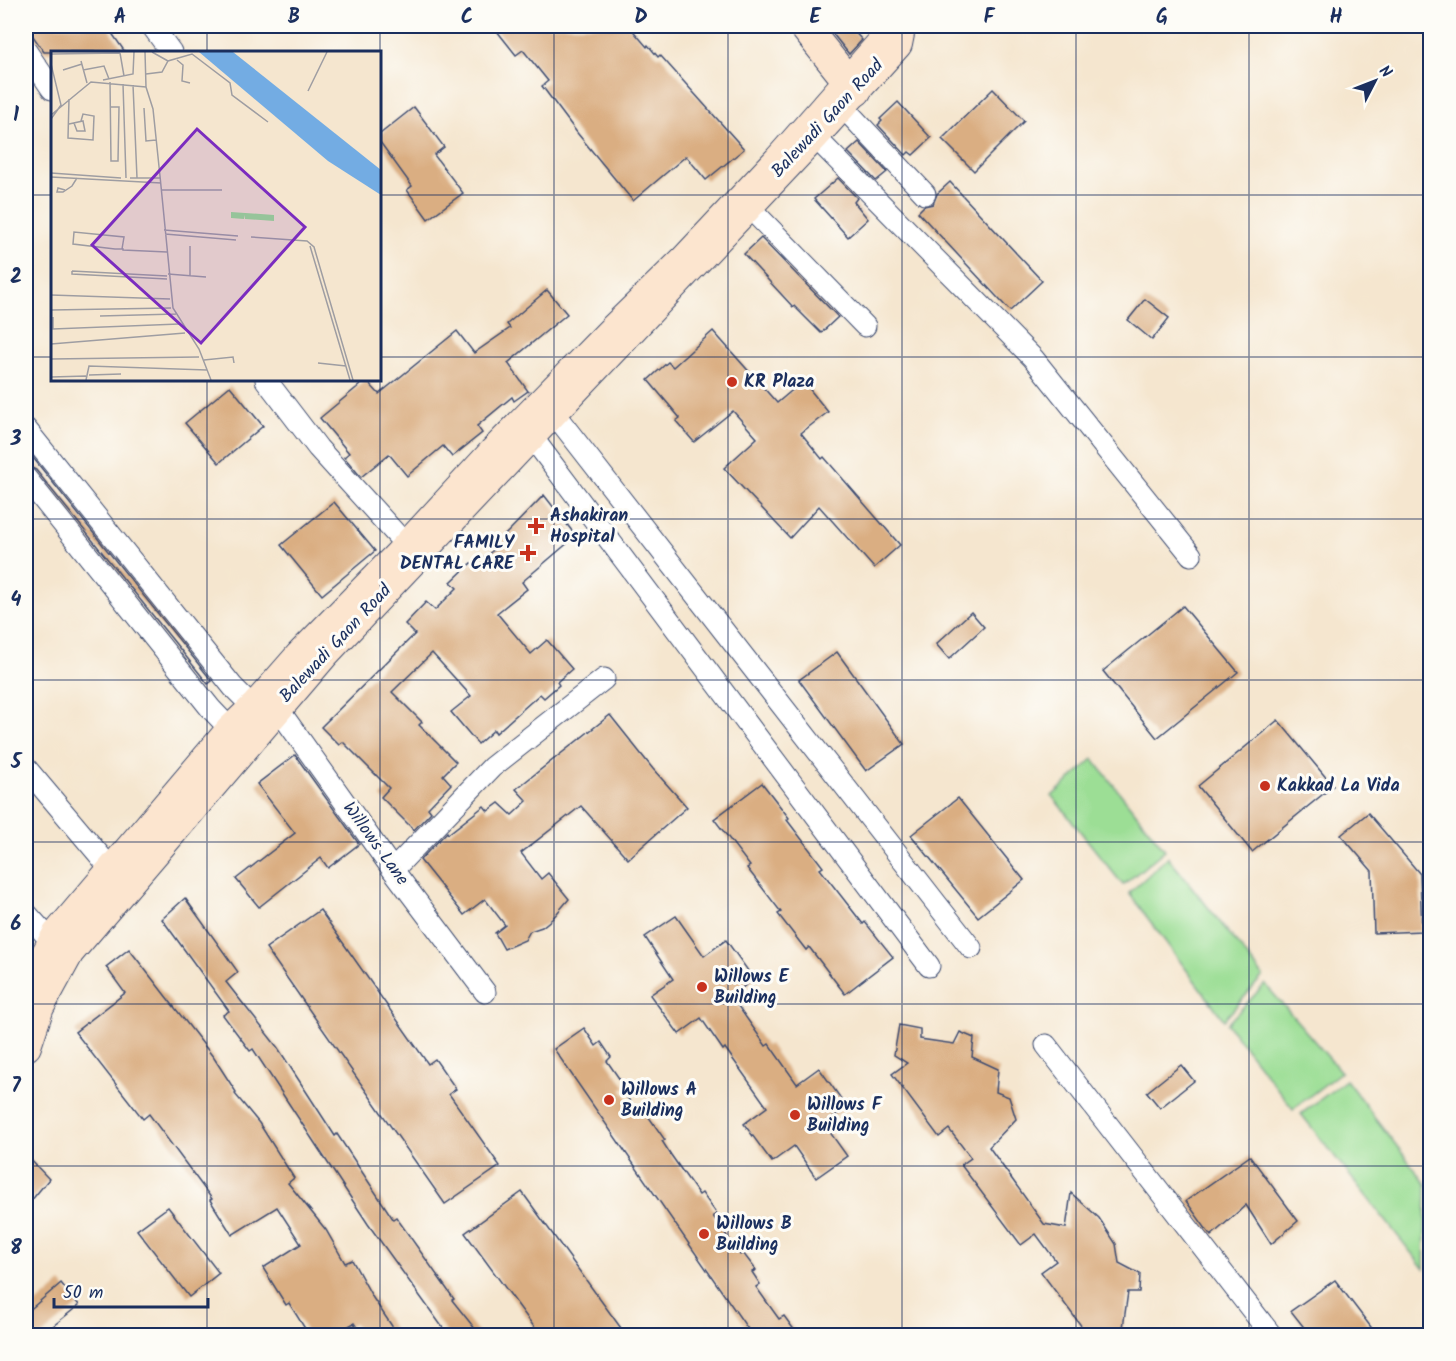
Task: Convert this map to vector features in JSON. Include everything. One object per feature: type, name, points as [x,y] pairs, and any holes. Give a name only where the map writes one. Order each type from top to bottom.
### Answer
[{"type":"main road","points":[[804,26],[849,93]]},
{"type":"main road","name":"Balewadi Gaon Road","points":[[549,405],[748,206],[814,136],[849,93],[879,40]]},
{"type":"main road","name":"Balewadi Gaon Road","points":[[26,1046],[30,996],[52,942],[231,730],[323,656],[412,552],[549,405],[693,251],[849,93]]},
{"type":"main road","name":"Balewadi Gaon Road","points":[[30,996],[157,852],[266,703]]},
{"type":"street","points":[[153,26],[170,51]]},
{"type":"street","points":[[26,51],[51,88]]},
{"type":"street","points":[[849,93],[925,194]]},
{"type":"street","points":[[814,136],[1033,358],[1191,555]]},
{"type":"street","points":[[748,206],[865,326]]},
{"type":"street","points":[[267,381],[318,448],[412,552]]},
{"type":"street","points":[[549,405],[971,948]]},
{"type":"street","name":"Willows Lane","points":[[26,429],[226,678],[266,703],[485,992]]},
{"type":"street","points":[[527,429],[929,966]]},
{"type":"street","points":[[26,478],[202,699],[231,730]]},
{"type":"street","points":[[202,699],[226,678]]},
{"type":"street","points":[[393,870],[492,767],[604,680]]},
{"type":"street","points":[[26,768],[112,870]]},
{"type":"street","points":[[26,913],[52,942]]},
{"type":"street","points":[[1046,1045],[1272,1335]]},
{"type":"green space","points":[[1093,759],[1165,850],[1123,885],[1052,796]]},
{"type":"green space","points":[[1168,857],[1263,976],[1224,1020],[1129,893]]},
{"type":"green space","points":[[1265,984],[1341,1072],[1293,1109],[1227,1024]]},
{"type":"green space","points":[[1346,1080],[1426,1184],[1424,1269],[1301,1114]]},
{"type":"building","points":[[26,26],[107,26],[124,51],[51,51],[44,52]]},
{"type":"building","points":[[493,26],[629,26],[647,47],[648,45],[658,57],[660,55],[744,149],[706,180],[686,156],[633,201],[542,86],[548,81],[523,50],[516,55]]},
{"type":"building","points":[[843,26],[849,26],[862,40],[849,54],[833,34]]},
{"type":"building","points":[[993,89],[1024,121],[974,171],[942,139]]},
{"type":"building","points":[[898,102],[931,138],[913,155],[909,152],[906,155],[878,125],[882,121],[880,119]]},
{"type":"building","points":[[414,107],[444,147],[434,155],[463,193],[428,219],[407,190],[412,186],[381,143],[381,133]]},
{"type":"building","points":[[859,142],[887,172],[876,181],[848,152]]},
{"type":"building","points":[[838,178],[857,198],[854,202],[868,219],[848,237],[814,199]]},
{"type":"building","points":[[950,182],[1042,281],[1010,311],[918,212],[924,206],[933,204],[937,194]]},
{"type":"building","points":[[761,238],[838,317],[821,333],[793,307],[744,254]]},
{"type":"building","points":[[547,290],[567,314],[508,363],[528,391],[514,401],[512,397],[477,426],[482,433],[452,457],[443,446],[407,476],[389,454],[361,477],[344,457],[349,453],[320,418],[365,381],[379,394],[457,331],[474,353],[510,328],[507,324]]},
{"type":"building","points":[[1145,299],[1169,318],[1152,340],[1128,320]]},
{"type":"building","points":[[713,331],[777,403],[803,381],[828,412],[801,433],[900,545],[874,568],[819,506],[790,538],[724,468],[757,438],[733,411],[694,442],[676,421],[680,418],[648,380],[668,362],[673,367]]},
{"type":"building","points":[[230,386],[263,426],[219,463],[185,423]]},
{"type":"building","points":[[26,449],[212,681],[208,684],[36,470],[26,465]]},
{"type":"building","points":[[544,495],[576,536],[522,582],[527,589],[497,613],[531,654],[547,640],[572,669],[544,698],[540,694],[496,733],[494,730],[478,744],[451,712],[471,696],[432,653],[392,692],[422,722],[419,725],[456,762],[443,775],[451,784],[428,808],[431,812],[414,830],[381,797],[389,788],[343,742],[339,745],[321,727],[415,634],[405,624],[426,602],[435,610],[457,588],[451,582],[471,563],[474,565],[505,541],[502,538]]},
{"type":"building","points":[[334,502],[375,551],[322,595],[281,545]]},
{"type":"building","points":[[1183,606],[1238,672],[1157,738],[1103,671]]},
{"type":"building","points":[[971,612],[984,627],[949,659],[936,644]]},
{"type":"building","points":[[837,652],[904,744],[866,771],[799,680]]},
{"type":"building","points":[[610,715],[687,807],[628,859],[581,806],[521,853],[541,879],[548,873],[569,899],[542,927],[530,931],[525,940],[504,949],[495,933],[505,925],[485,899],[464,915],[420,860],[447,832],[448,834],[484,806],[488,811],[499,803],[512,815],[527,801],[516,789]]},
{"type":"building","name":"Kakkad La Vida","points":[[1278,720],[1333,786],[1252,852],[1198,786]]},
{"type":"building","points":[[295,755],[359,844],[328,868],[321,858],[259,907],[236,879],[295,833],[257,784]]},
{"type":"building","points":[[762,783],[823,867],[820,869],[863,924],[865,922],[893,957],[845,994],[809,947],[806,950],[778,914],[781,912],[747,868],[750,866],[714,819]]},
{"type":"building","points":[[958,798],[1024,880],[978,917],[911,835]]},
{"type":"building","points":[[1368,813],[1420,874],[1422,931],[1374,933],[1372,871],[1341,835]]},
{"type":"building","points":[[185,898],[238,972],[226,982],[278,1048],[335,1136],[337,1134],[393,1219],[396,1217],[454,1299],[452,1300],[480,1335],[448,1335],[368,1224],[253,1049],[250,1051],[223,1015],[229,1011],[162,919]]},
{"type":"building","points":[[320,910],[428,1064],[435,1059],[456,1089],[449,1094],[500,1166],[445,1204],[266,948]]},
{"type":"building","points":[[676,916],[704,956],[726,940],[754,979],[731,996],[766,1046],[769,1044],[797,1084],[819,1068],[847,1107],[824,1124],[847,1156],[816,1178],[794,1146],[772,1162],[744,1124],[767,1107],[701,1018],[679,1034],[650,995],[673,979],[645,937]]},
{"type":"building","points":[[129,949],[214,1058],[236,1092],[235,1094],[259,1123],[294,1178],[288,1183],[326,1230],[345,1263],[352,1260],[373,1298],[398,1335],[362,1335],[354,1323],[333,1335],[309,1335],[289,1303],[286,1305],[263,1268],[301,1244],[277,1207],[232,1235],[210,1200],[212,1199],[149,1114],[143,1119],[75,1032],[125,993],[106,967]]},
{"type":"building","points":[[899,1025],[920,1029],[920,1039],[954,1044],[960,1032],[974,1038],[972,1057],[998,1069],[996,1092],[1009,1097],[1016,1119],[989,1147],[1044,1224],[1066,1228],[1071,1193],[1099,1218],[1116,1244],[1119,1263],[1140,1274],[1139,1292],[1128,1292],[1122,1335],[1088,1335],[1041,1272],[1056,1261],[1036,1234],[1021,1245],[961,1165],[971,1158],[949,1129],[939,1137],[892,1074],[907,1063],[894,1055]]},
{"type":"building","points":[[584,1028],[596,1046],[601,1042],[611,1057],[607,1061],[625,1087],[621,1089],[639,1114],[644,1110],[699,1195],[702,1193],[717,1214],[713,1216],[740,1255],[743,1253],[756,1270],[752,1272],[760,1284],[756,1287],[779,1319],[784,1316],[798,1335],[752,1335],[554,1049]]},
{"type":"building","points":[[1181,1065],[1194,1081],[1160,1108],[1147,1092]]},
{"type":"building","points":[[26,1155],[49,1179],[26,1207]]},
{"type":"building","points":[[1250,1156],[1298,1221],[1271,1244],[1246,1205],[1211,1236],[1186,1201]]},
{"type":"building","points":[[522,1192],[626,1335],[540,1335],[465,1233]]},
{"type":"building","points":[[168,1207],[219,1273],[189,1297],[137,1230]]},
{"type":"building","points":[[1335,1280],[1377,1335],[1310,1335],[1291,1311]]},
{"type":"building","points":[[61,1283],[79,1305],[42,1335],[26,1335],[26,1313]]},
{"type":"place","name":"KR Plaza","points":[[732,382]]},
{"type":"place","name":"Ashakiran Hospital","points":[[536,526]]},
{"type":"place","name":"FAMILY DENTAL CARE","points":[[528,553]]},
{"type":"place","name":"Kakkad La Vida","points":[[1265,786]]},
{"type":"place","name":"Willows E Building","points":[[702,987]]},
{"type":"place","name":"Willows A Building","points":[[609,1100]]},
{"type":"place","name":"Willows F Building","points":[[795,1115]]},
{"type":"place","name":"Willows B Building","points":[[704,1234]]}]
